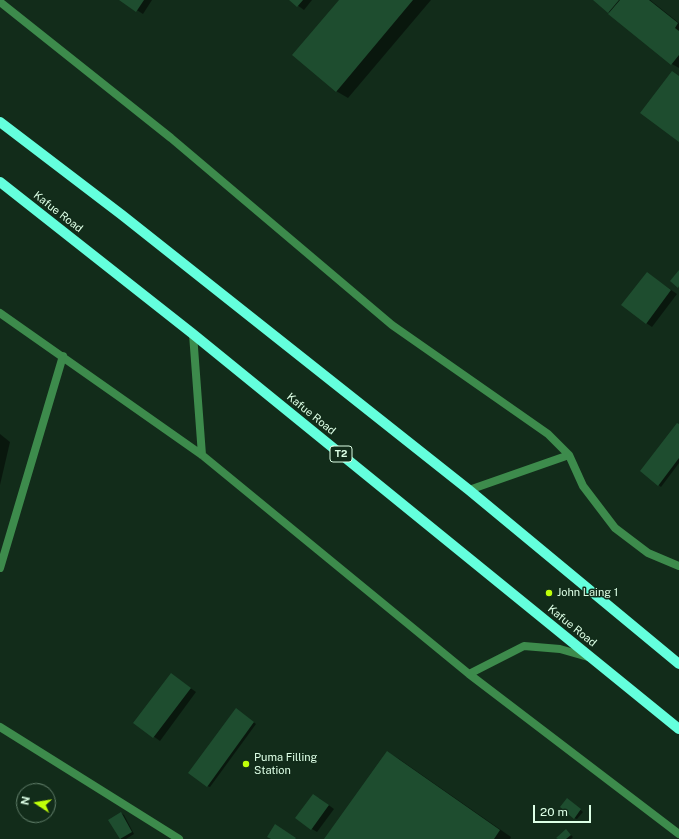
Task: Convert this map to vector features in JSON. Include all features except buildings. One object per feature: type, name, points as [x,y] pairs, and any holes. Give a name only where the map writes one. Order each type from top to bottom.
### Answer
[{"type":"main road","points":[[0,122],[122,215],[469,490],[679,664]]},
{"type":"main road","name":"Kafue Road","points":[[0,182],[193,334],[679,729]]},
{"type":"street","points":[[0,2],[171,138],[392,325],[548,434],[569,455],[583,486],[615,528],[648,553],[679,566]]},
{"type":"street","points":[[0,313],[202,455],[469,674],[679,834]]},
{"type":"street","points":[[193,334],[202,455]]},
{"type":"street","points":[[0,568],[63,356]]},
{"type":"street","points":[[469,490],[569,455]]},
{"type":"street","points":[[469,674],[524,646],[560,648],[592,658]]},
{"type":"street","points":[[0,727],[179,839]]},
{"type":"place","name":"John Laing 1","points":[[549,593]]},
{"type":"place","name":"Puma Filling Station","points":[[246,764]]}]
